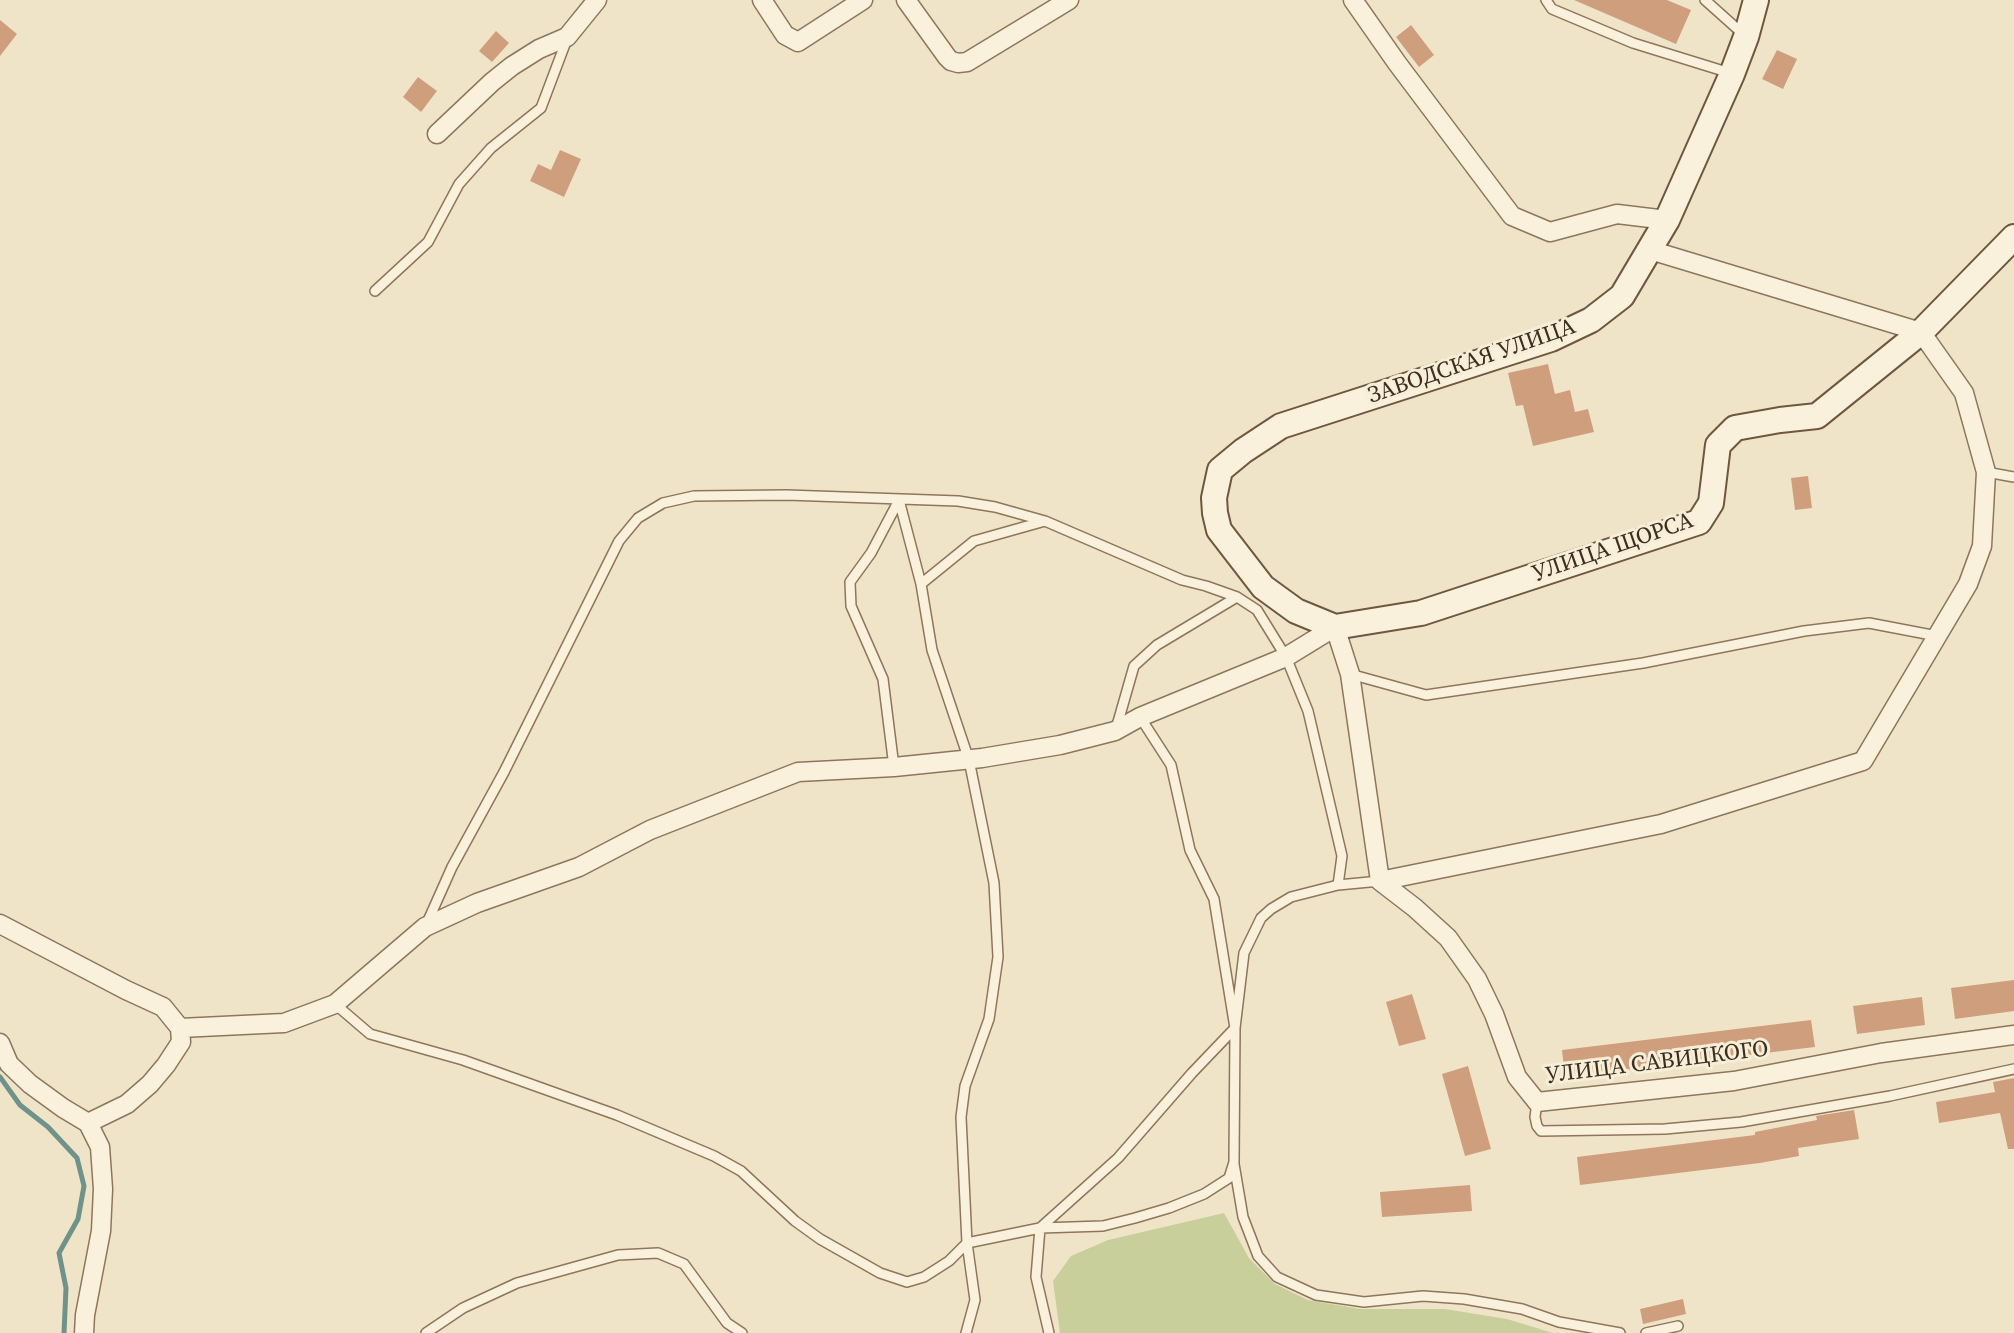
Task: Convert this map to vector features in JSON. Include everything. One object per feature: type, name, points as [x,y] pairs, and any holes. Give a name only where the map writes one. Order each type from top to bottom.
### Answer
[{"type":"street","points":[[437,134],[512,66],[539,49],[567,37],[597,0]]},
{"type":"street","points":[[762,0],[785,35],[798,41],[863,0]]},
{"type":"street","points":[[906,0],[947,57],[958,63],[967,62],[1069,0]]},
{"type":"street","points":[[1353,0],[1404,73],[1512,216],[1550,232],[1617,214],[1667,220]]},
{"type":"street","name":"ЗАВОДСКАЯ УЛИЦА","points":[[1335,627],[1296,611],[1263,587],[1219,530],[1214,498],[1220,470],[1242,451],[1281,426],[1551,339],[1591,320],[1622,296],[1667,220],[1732,74],[1756,0]]},
{"type":"street","name":"УЛИЦА ЩОРСА","points":[[1335,627],[1421,613],[1699,522],[1711,503],[1718,444],[1735,428],[1817,416],[1921,332],[2008,248]]},
{"type":"street","points":[[180,1028],[284,1023],[335,1004],[425,927],[477,903],[579,867],[650,830],[798,772],[969,760],[1060,746],[1115,731],[1140,717],[1286,657],[1335,627],[1350,674],[1380,881],[1661,824],[1863,761],[1968,584],[1982,546],[1986,472],[1964,393],[1921,332],[1650,250]]},
{"type":"street","name":"УЛИЦА САВИЦКОГО","points":[[1380,881],[1415,908],[1447,938],[1477,979],[1494,1014],[1517,1077],[1538,1102],[1734,1081],[1881,1053],[2014,1035]]},
{"type":"street","points":[[0,924],[163,1007],[180,1028],[181,1042],[150,1084],[127,1104],[89,1123]]},
{"type":"street","points":[[0,1043],[9,1064],[30,1084],[89,1123],[100,1147],[103,1189],[101,1231],[84,1333]]},
{"type":"lane","points":[[1546,0],[1552,9],[1633,43],[1732,74]]},
{"type":"lane","points":[[1705,0],[1746,37]]},
{"type":"lane","points":[[375,291],[428,242],[459,184],[491,148],[541,108],[567,37]]},
{"type":"lane","points":[[1986,472],[2014,477]]},
{"type":"lane","points":[[425,927],[452,867],[504,772],[619,541],[638,519],[663,503],[694,496],[786,495],[958,501],[1045,521],[1182,580],[1237,597],[1257,610],[1286,657],[1308,710],[1342,856],[1338,886]]},
{"type":"lane","points":[[899,500],[921,584],[932,650],[969,760],[993,883],[998,957],[989,1020],[965,1086],[961,1117],[967,1243],[975,1300],[966,1333]]},
{"type":"lane","points":[[894,767],[883,679],[851,606],[850,582],[871,553],[899,500]]},
{"type":"lane","points":[[921,584],[974,541],[1045,521]]},
{"type":"lane","points":[[1115,731],[1133,666],[1157,645],[1237,597]]},
{"type":"lane","points":[[1350,674],[1426,695],[1643,663],[1804,631],[1869,623],[1937,636]]},
{"type":"lane","points":[[1140,717],[1171,765],[1190,850],[1214,899],[1236,1028]]},
{"type":"lane","points":[[1380,881],[1338,886],[1291,897],[1261,918],[1244,953],[1236,1028],[1234,1163],[1243,1217],[1258,1256],[1277,1277],[1316,1295],[1364,1303],[1423,1296],[1464,1299],[1522,1309],[1559,1322],[1620,1333]]},
{"type":"lane","points":[[335,1004],[370,1034],[476,1065],[617,1115],[714,1156],[741,1171],[795,1221],[820,1239],[880,1273],[907,1283],[924,1277],[949,1261],[967,1243],[1040,1228],[1104,1226],[1170,1208],[1204,1194],[1229,1178],[1234,1163]]},
{"type":"lane","points":[[1049,1333],[1036,1277],[1040,1228],[1118,1158],[1192,1073],[1236,1028]]},
{"type":"lane","points":[[1538,1102],[1535,1118],[1541,1131],[1665,1129],[1741,1122],[1890,1096],[2014,1069]]},
{"type":"lane","points":[[426,1333],[463,1308],[517,1283],[618,1255],[658,1253],[684,1264],[727,1323],[742,1333]]},
{"type":"lane","points":[[1646,1333],[1678,1326]]},
{"type":"green space","points":[[1224,1213],[1249,1258],[1275,1284],[1308,1300],[1360,1309],[1445,1309],[1507,1319],[1553,1333],[1060,1333],[1053,1281],[1071,1256],[1108,1240]]},
{"type":"building","points":[[1574,0],[1667,0],[1691,10],[1676,44]]},
{"type":"building","points":[[0,20],[17,34],[0,56]]},
{"type":"building","points":[[1411,25],[1434,55],[1419,67],[1396,37]]},
{"type":"building","points":[[496,31],[509,43],[492,62],[479,51]]},
{"type":"building","points":[[1777,50],[1797,59],[1783,89],[1762,79]]},
{"type":"building","points":[[418,77],[437,91],[421,112],[403,97]]},
{"type":"building","points":[[560,150],[581,159],[564,197],[530,181],[538,164],[551,170]]},
{"type":"building","points":[[1548,364],[1555,394],[1570,390],[1575,412],[1588,409],[1594,432],[1533,446],[1523,405],[1516,406],[1508,373]]},
{"type":"building","points":[[1808,476],[1812,508],[1795,510],[1791,478]]},
{"type":"building","points":[[2014,980],[2014,1011],[1955,1019],[1951,988]]},
{"type":"building","points":[[1412,994],[1426,1039],[1399,1046],[1386,1002]]},
{"type":"building","points":[[1922,997],[1925,1025],[1857,1034],[1853,1006]]},
{"type":"building","points":[[1811,1020],[1815,1047],[1565,1077],[1562,1050]]},
{"type":"building","points":[[1468,1066],[1491,1149],[1465,1156],[1442,1074]]},
{"type":"building","points":[[2014,1078],[2014,1149],[2008,1149],[2000,1113],[1939,1123],[1936,1102],[1995,1092],[1993,1082]]},
{"type":"building","points":[[1854,1110],[1859,1139],[1798,1148],[1799,1156],[1580,1185],[1577,1157],[1755,1135],[1755,1132],[1817,1120],[1816,1116]]},
{"type":"building","points":[[1470,1185],[1472,1211],[1382,1217],[1380,1192]]},
{"type":"building","points":[[1683,1299],[1686,1314],[1643,1324],[1640,1309]]},
{"type":"waterway","points":[[0,1077],[20,1105],[48,1127],[77,1158],[84,1186],[78,1219],[59,1253],[66,1288],[64,1333]]}]
